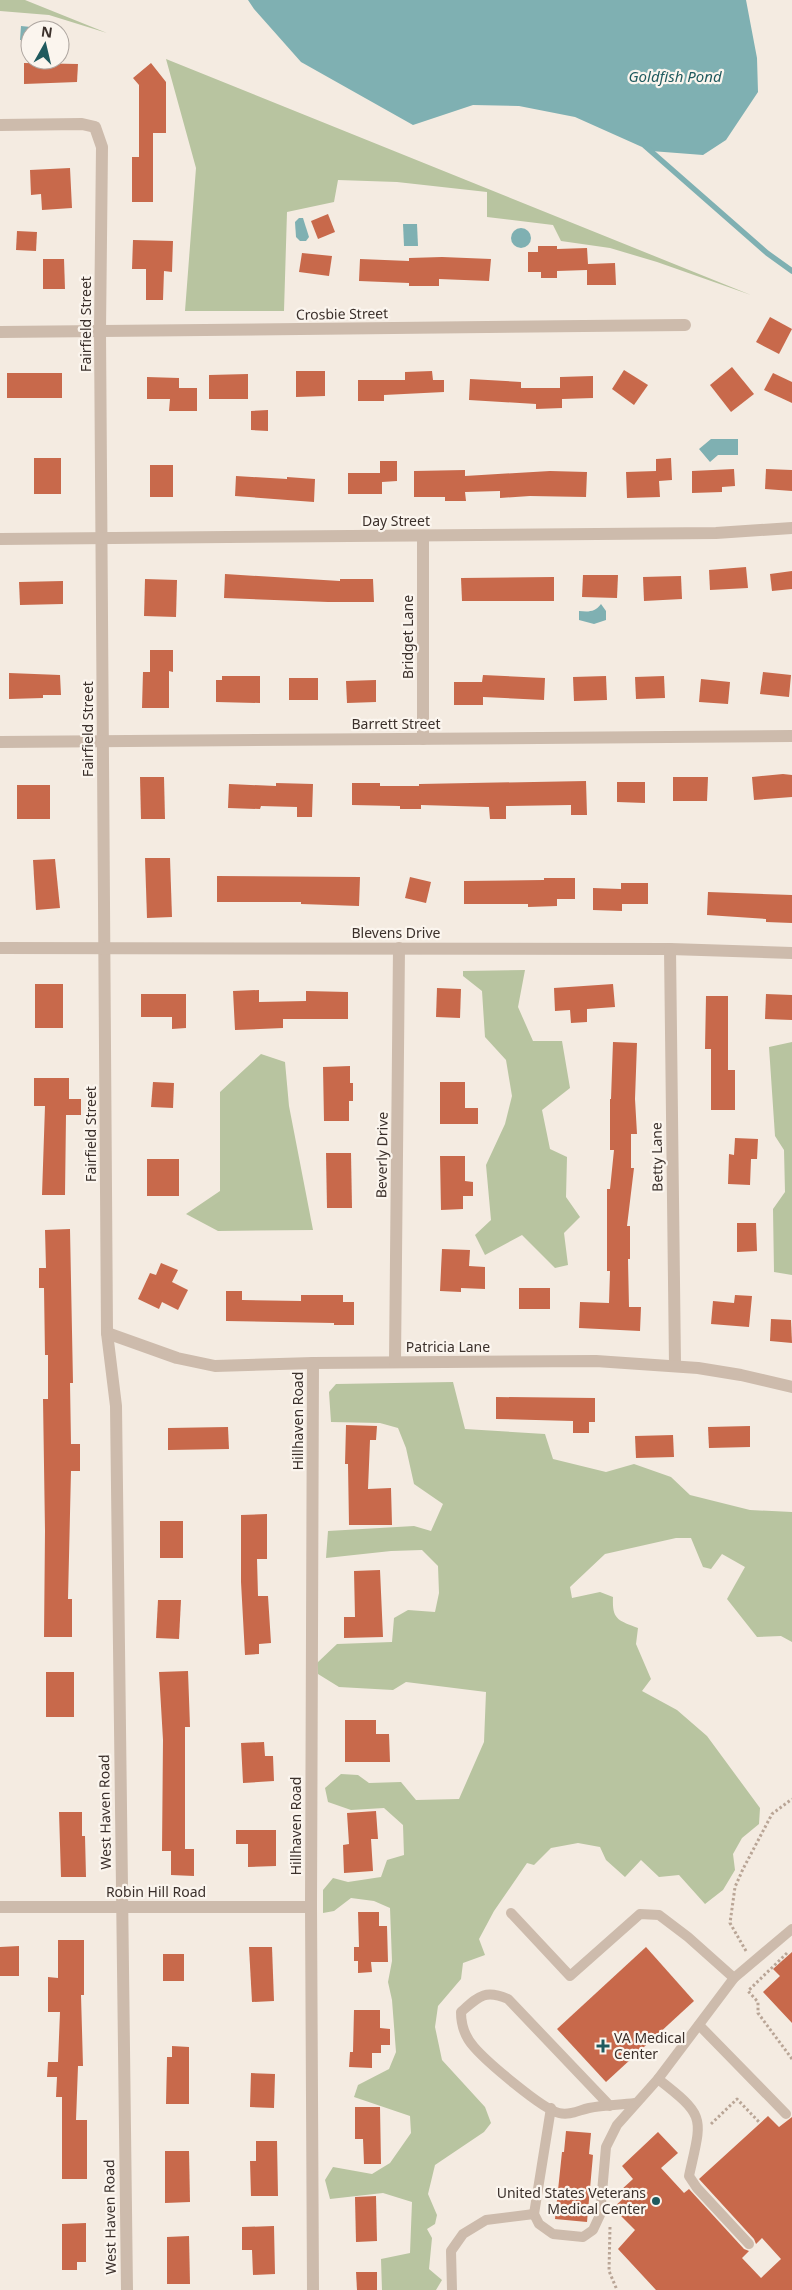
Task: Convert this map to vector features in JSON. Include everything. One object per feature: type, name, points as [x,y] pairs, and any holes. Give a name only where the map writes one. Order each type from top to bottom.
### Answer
[{"type":"street","name":"Fairfield Street","points":[[0,124],[82,124],[95,126],[102,147],[100,331],[107,1333]]},
{"type":"street","name":"Crosbie Street","points":[[0,332],[685,325]]},
{"type":"street","name":"Day Street","points":[[0,539],[716,533],[792,528]]},
{"type":"street","name":"Bridget Lane","points":[[423,536],[423,739]]},
{"type":"street","name":"Barrett Street","points":[[0,742],[792,736]]},
{"type":"street","name":"Blevens Drive","points":[[0,948],[670,949],[792,953]]},
{"type":"street","name":"Beverly Drive","points":[[395,1362],[399,948]]},
{"type":"street","name":"Betty Lane","points":[[670,949],[675,1365]]},
{"type":"street","name":"Patricia Lane","points":[[107,1333],[177,1358],[215,1366],[313,1363],[596,1361],[675,1365],[741,1375],[792,1387]]},
{"type":"street","name":"West Haven Road","points":[[107,1333],[116,1406],[126,2290]]},
{"type":"street","name":"Hillhaven Road","points":[[313,1363],[311,1907],[313,2290]]},
{"type":"street","name":"Robin Hill Road","points":[[0,1907],[311,1907]]},
{"type":"lane","points":[[512,1912],[570,1976],[640,1914],[659,1915],[688,1937],[734,1978]]},
{"type":"lane","points":[[551,2108],[534,2214],[539,2224],[553,2234],[583,2237],[593,2230],[600,2215],[606,2147],[617,2125],[658,2079],[734,1978],[792,1929]]},
{"type":"lane","points":[[610,2106],[508,1999],[494,1993],[479,1996],[461,2012],[461,2025],[474,2047],[529,2096],[559,2113],[576,2113],[588,2108],[610,2106],[635,2103]]},
{"type":"lane","points":[[698,2025],[786,2114]]},
{"type":"lane","points":[[658,2079],[684,2099],[696,2114],[699,2131],[689,2176],[697,2188],[749,2244]]},
{"type":"lane","points":[[452,2290],[451,2251],[463,2234],[486,2220],[534,2214]]},
{"type":"path","points":[[746,1952],[730,1924],[735,1887],[772,1814],[792,1799]]},
{"type":"path","points":[[792,1949],[748,1991],[758,2002],[758,2013],[792,2059]]},
{"type":"path","points":[[699,2131],[705,2131],[737,2099],[760,2122]]},
{"type":"path","points":[[611,2220],[609,2271],[617,2290]]},
{"type":"green space","points":[[0,0],[25,0],[107,33],[49,15],[0,11]]},
{"type":"green space","points":[[166,59],[751,295],[657,262],[610,248],[561,241],[553,225],[487,217],[487,192],[397,182],[338,180],[334,202],[287,212],[284,311],[185,311],[196,168]]},
{"type":"green space","points":[[525,970],[518,1007],[533,1041],[562,1041],[570,1088],[542,1110],[550,1149],[567,1157],[566,1197],[580,1217],[564,1233],[568,1265],[555,1268],[522,1235],[485,1255],[475,1235],[491,1220],[486,1165],[505,1124],[512,1096],[506,1060],[485,1037],[482,991],[463,976],[463,971]]},
{"type":"green space","points":[[792,1042],[792,1275],[774,1272],[773,1209],[785,1192],[784,1150],[775,1136],[769,1047]]},
{"type":"green space","points":[[261,1054],[285,1062],[289,1106],[313,1230],[218,1231],[186,1214],[220,1191],[220,1092]]},
{"type":"green space","points":[[453,1382],[465,1429],[545,1434],[553,1459],[606,1472],[634,1464],[671,1477],[690,1495],[750,1510],[792,1512],[792,1642],[781,1636],[757,1637],[727,1599],[745,1567],[722,1554],[711,1569],[703,1567],[691,1538],[676,1538],[605,1554],[570,1587],[572,1598],[600,1592],[613,1597],[615,1615],[621,1621],[638,1628],[636,1644],[651,1679],[642,1691],[677,1710],[707,1736],[760,1808],[759,1824],[742,1838],[733,1854],[735,1870],[723,1890],[705,1904],[679,1875],[659,1877],[641,1860],[625,1877],[606,1860],[600,1847],[578,1843],[551,1848],[534,1865],[527,1863],[494,1911],[479,1939],[485,1955],[463,1963],[461,1979],[438,2006],[435,2027],[442,2060],[485,2107],[491,2123],[484,2132],[435,2165],[428,2194],[437,2215],[435,2224],[427,2229],[432,2238],[429,2269],[442,2280],[436,2290],[382,2290],[381,2259],[410,2253],[412,2202],[383,2193],[330,2199],[325,2180],[333,2167],[372,2174],[390,2163],[411,2133],[410,2116],[354,2097],[358,2085],[389,2069],[396,2052],[392,2000],[388,1982],[392,1961],[390,1908],[374,1901],[351,1898],[334,1911],[323,1913],[323,1890],[333,1878],[348,1882],[381,1877],[387,1860],[404,1855],[403,1825],[384,1808],[351,1810],[328,1802],[325,1788],[341,1774],[358,1775],[369,1783],[401,1782],[416,1800],[459,1799],[484,1742],[486,1692],[406,1682],[393,1690],[339,1687],[318,1674],[317,1663],[337,1644],[392,1642],[394,1618],[408,1610],[435,1612],[439,1593],[438,1566],[422,1550],[391,1551],[326,1558],[328,1531],[414,1526],[431,1531],[443,1504],[414,1484],[406,1448],[398,1428],[380,1423],[331,1422],[329,1392],[336,1384]]},
{"type":"water","name":"Goldfish Pond","points":[[248,0],[746,0],[757,58],[758,92],[726,140],[703,155],[651,151],[575,117],[519,106],[473,105],[413,125],[301,62]]},
{"type":"water","points":[[299,218],[303,218],[309,237],[306,241],[300,241],[296,237],[295,222]]},
{"type":"water","points":[[403,224],[417,224],[418,246],[404,246]]},
{"type":"water","points":[[521,228],[528,231],[531,238],[528,245],[521,248],[514,245],[511,238],[514,231]]},
{"type":"water","points":[[711,439],[738,439],[738,455],[718,455],[710,462],[699,449]]},
{"type":"water","points":[[601,604],[606,611],[606,620],[594,624],[579,620],[579,611],[592,611]]},
{"type":"building","points":[[151,63],[166,82],[166,133],[153,133],[153,202],[132,202],[132,157],[139,157],[139,85],[133,78]]},
{"type":"building","points":[[70,64],[78,64],[77,82],[24,84],[24,70],[70,70]]},
{"type":"building","points":[[70,168],[72,208],[42,210],[41,194],[31,195],[30,170]]},
{"type":"building","points":[[328,214],[335,232],[318,239],[311,221]]},
{"type":"building","points":[[17,231],[37,232],[36,251],[16,250]]},
{"type":"building","points":[[133,240],[173,241],[172,272],[164,271],[163,300],[146,300],[146,269],[132,269]]},
{"type":"building","points":[[538,246],[557,246],[557,249],[587,248],[588,264],[615,263],[616,285],[587,285],[587,270],[557,271],[557,278],[541,278],[541,272],[528,272],[528,252],[538,252]]},
{"type":"building","points":[[302,253],[332,256],[329,276],[299,272]]},
{"type":"building","points":[[409,258],[491,259],[489,281],[439,279],[439,286],[409,286],[409,283],[359,281],[360,259],[409,261]]},
{"type":"building","points":[[43,259],[64,259],[65,289],[43,289]]},
{"type":"building","points":[[770,317],[792,329],[779,354],[756,342]]},
{"type":"building","points":[[732,367],[754,394],[731,412],[710,385]]},
{"type":"building","points":[[624,370],[648,385],[634,405],[612,389]]},
{"type":"building","points":[[296,371],[325,371],[325,396],[296,397]]},
{"type":"building","points":[[432,371],[433,380],[444,380],[444,392],[384,395],[384,401],[358,401],[358,380],[405,380],[405,372]]},
{"type":"building","points":[[7,373],[62,373],[62,398],[7,398]]},
{"type":"building","points":[[773,373],[792,382],[792,403],[764,390]]},
{"type":"building","points":[[248,374],[248,399],[209,399],[209,375]]},
{"type":"building","points":[[593,376],[593,398],[562,399],[562,408],[536,409],[536,404],[469,400],[470,379],[521,382],[521,388],[560,388],[560,377]]},
{"type":"building","points":[[147,377],[179,378],[179,388],[197,388],[197,411],[169,411],[170,399],[147,399]]},
{"type":"building","points":[[268,410],[268,431],[251,430],[251,411]]},
{"type":"building","points":[[34,458],[61,458],[61,494],[34,494]]},
{"type":"building","points":[[671,458],[672,480],[659,481],[660,497],[627,498],[626,472],[656,471],[656,459]]},
{"type":"building","points":[[380,461],[397,461],[397,481],[382,482],[382,494],[348,494],[348,473],[380,473]]},
{"type":"building","points":[[150,465],[173,465],[173,497],[150,497]]},
{"type":"building","points":[[734,469],[735,486],[722,487],[722,492],[692,493],[692,471]]},
{"type":"building","points":[[766,469],[792,470],[792,491],[765,489]]},
{"type":"building","points":[[465,470],[465,476],[550,471],[587,472],[586,497],[530,496],[500,498],[500,491],[465,492],[466,501],[445,501],[445,497],[414,497],[414,471]]},
{"type":"building","points":[[236,476],[315,479],[314,502],[235,496]]},
{"type":"building","points":[[746,567],[748,588],[710,590],[709,570]]},
{"type":"building","points":[[792,571],[792,589],[772,591],[770,574]]},
{"type":"building","points":[[225,574],[340,581],[340,579],[373,579],[374,602],[224,598]]},
{"type":"building","points":[[583,575],[618,575],[617,598],[582,597]]},
{"type":"building","points":[[681,576],[682,599],[644,601],[643,577]]},
{"type":"building","points":[[554,577],[554,601],[462,601],[461,578]]},
{"type":"building","points":[[145,579],[177,580],[176,617],[144,616]]},
{"type":"building","points":[[63,581],[63,604],[20,605],[19,582]]},
{"type":"building","points":[[150,650],[173,650],[173,672],[169,671],[169,708],[142,708],[143,672],[150,672]]},
{"type":"building","points":[[763,672],[791,675],[789,697],[760,694]]},
{"type":"building","points":[[9,673],[60,675],[61,695],[43,695],[43,698],[9,699]]},
{"type":"building","points":[[483,675],[545,678],[544,700],[483,697],[483,705],[454,705],[454,682],[482,682]]},
{"type":"building","points":[[222,676],[260,676],[260,703],[216,702],[216,680],[222,680]]},
{"type":"building","points":[[606,676],[607,700],[574,701],[573,677]]},
{"type":"building","points":[[664,676],[665,698],[636,699],[635,677]]},
{"type":"building","points":[[289,678],[318,678],[318,700],[289,700]]},
{"type":"building","points":[[701,679],[730,682],[728,704],[699,702]]},
{"type":"building","points":[[376,680],[376,702],[347,703],[346,681]]},
{"type":"building","points":[[792,775],[792,797],[754,800],[752,777]]},
{"type":"building","points":[[140,777],[164,777],[165,819],[141,819]]},
{"type":"building","points":[[673,777],[708,777],[707,801],[673,801]]},
{"type":"building","points":[[586,781],[587,815],[571,815],[571,805],[506,806],[506,819],[490,819],[489,807],[421,805],[421,809],[400,809],[400,806],[352,805],[352,783],[380,783],[380,786],[419,786],[419,784]]},
{"type":"building","points":[[617,782],[645,782],[645,803],[617,802]]},
{"type":"building","points":[[276,783],[313,784],[312,817],[297,817],[297,807],[261,806],[260,809],[228,808],[229,784],[276,786]]},
{"type":"building","points":[[17,785],[50,785],[50,819],[17,819]]},
{"type":"building","points":[[145,858],[170,858],[172,917],[147,918]]},
{"type":"building","points":[[55,859],[60,908],[36,910],[33,860]]},
{"type":"building","points":[[217,876],[360,877],[359,906],[301,904],[301,902],[217,902]]},
{"type":"building","points":[[410,877],[431,882],[426,903],[405,898]]},
{"type":"building","points":[[544,878],[575,878],[575,899],[557,899],[557,906],[528,907],[528,904],[464,904],[464,881],[544,880]]},
{"type":"building","points":[[621,883],[648,883],[648,904],[622,904],[622,911],[593,910],[593,888],[621,889]]},
{"type":"building","points":[[708,892],[792,895],[792,923],[766,922],[766,919],[707,915]]},
{"type":"building","points":[[35,984],[63,984],[63,1028],[35,1028]]},
{"type":"building","points":[[613,984],[615,1007],[587,1009],[587,1022],[571,1023],[570,1010],[555,1011],[554,988]]},
{"type":"building","points":[[437,988],[461,989],[460,1018],[436,1017]]},
{"type":"building","points":[[259,990],[259,1002],[306,1001],[306,991],[348,992],[348,1019],[283,1019],[283,1028],[235,1030],[233,991]]},
{"type":"building","points":[[141,994],[186,994],[186,1028],[172,1029],[172,1017],[141,1017]]},
{"type":"building","points":[[766,994],[792,995],[792,1020],[765,1019]]},
{"type":"building","points":[[706,996],[728,996],[728,1070],[735,1070],[735,1110],[711,1110],[711,1049],[705,1049]]},
{"type":"building","points":[[613,1042],[637,1043],[635,1099],[637,1134],[631,1134],[631,1168],[634,1168],[627,1226],[630,1226],[630,1259],[628,1259],[629,1307],[641,1307],[640,1331],[579,1328],[580,1302],[609,1303],[610,1271],[607,1271],[607,1189],[610,1189],[614,1150],[610,1150]]},
{"type":"building","points":[[350,1066],[350,1083],[353,1083],[353,1101],[349,1101],[349,1121],[324,1121],[323,1067]]},
{"type":"building","points":[[34,1078],[69,1078],[69,1099],[81,1099],[81,1115],[66,1115],[65,1195],[42,1195],[45,1106],[34,1106]]},
{"type":"building","points":[[153,1082],[174,1083],[173,1108],[151,1107]]},
{"type":"building","points":[[440,1082],[465,1082],[465,1108],[478,1108],[478,1124],[440,1124]]},
{"type":"building","points":[[735,1138],[758,1139],[757,1159],[751,1159],[750,1185],[728,1184],[729,1154],[734,1155]]},
{"type":"building","points":[[326,1153],[351,1153],[352,1208],[327,1208]]},
{"type":"building","points":[[440,1156],[465,1156],[465,1181],[473,1182],[473,1196],[463,1196],[463,1209],[441,1210]]},
{"type":"building","points":[[147,1159],[179,1159],[179,1196],[147,1196]]},
{"type":"building","points":[[737,1223],[756,1223],[757,1251],[737,1252]]},
{"type":"building","points":[[70,1229],[73,1383],[70,1383],[71,1444],[80,1444],[80,1471],[71,1471],[68,1599],[72,1599],[72,1637],[44,1637],[43,1399],[48,1399],[48,1355],[45,1355],[44,1288],[39,1288],[39,1268],[46,1268],[45,1230]]},
{"type":"building","points":[[442,1249],[470,1250],[469,1266],[485,1267],[485,1289],[461,1288],[461,1292],[440,1291]]},
{"type":"building","points":[[161,1263],[178,1270],[172,1282],[188,1290],[178,1310],[162,1302],[159,1309],[138,1299],[150,1273],[156,1275]]},
{"type":"building","points":[[519,1288],[550,1288],[550,1309],[519,1309]]},
{"type":"building","points":[[226,1291],[242,1291],[242,1300],[301,1301],[301,1295],[343,1295],[343,1302],[354,1302],[354,1325],[226,1321]]},
{"type":"building","points":[[735,1295],[752,1296],[749,1327],[711,1324],[713,1301],[734,1303]]},
{"type":"building","points":[[771,1319],[791,1320],[792,1343],[770,1341]]},
{"type":"building","points":[[496,1397],[595,1398],[595,1422],[589,1422],[589,1433],[573,1433],[573,1421],[496,1419]]},
{"type":"building","points":[[346,1425],[377,1426],[376,1440],[370,1440],[368,1489],[391,1488],[392,1525],[349,1525],[348,1464],[345,1464]]},
{"type":"building","points":[[750,1426],[750,1447],[709,1448],[708,1427]]},
{"type":"building","points":[[228,1427],[229,1449],[168,1450],[168,1428]]},
{"type":"building","points":[[673,1435],[674,1457],[636,1458],[635,1436]]},
{"type":"building","points":[[267,1514],[267,1559],[257,1559],[258,1596],[268,1596],[271,1643],[259,1644],[259,1654],[245,1655],[241,1582],[241,1515]]},
{"type":"building","points":[[160,1521],[183,1521],[183,1558],[160,1558]]},
{"type":"building","points":[[380,1570],[383,1637],[344,1638],[344,1617],[355,1617],[354,1571]]},
{"type":"building","points":[[158,1600],[181,1600],[179,1639],[156,1638]]},
{"type":"building","points":[[188,1671],[190,1727],[185,1727],[185,1849],[194,1849],[194,1876],[171,1875],[171,1851],[162,1851],[163,1740],[159,1672]]},
{"type":"building","points":[[46,1672],[74,1672],[74,1717],[46,1717]]},
{"type":"building","points":[[345,1720],[376,1720],[376,1734],[389,1734],[390,1762],[345,1762]]},
{"type":"building","points":[[264,1742],[265,1756],[273,1756],[274,1781],[243,1783],[241,1743]]},
{"type":"building","points":[[376,1811],[378,1839],[371,1839],[373,1871],[344,1873],[343,1845],[349,1844],[347,1813]]},
{"type":"building","points":[[59,1812],[82,1812],[82,1836],[85,1836],[86,1877],[61,1877]]},
{"type":"building","points":[[236,1830],[276,1830],[276,1866],[248,1867],[248,1844],[236,1844]]},
{"type":"building","points":[[358,1912],[379,1912],[379,1926],[387,1926],[388,1962],[371,1962],[372,1972],[358,1973],[358,1961],[354,1961],[354,1947],[359,1947]]},
{"type":"building","points":[[58,1940],[84,1940],[84,1995],[81,1995],[83,2066],[78,2066],[76,2120],[87,2120],[87,2179],[62,2179],[62,2097],[56,2097],[57,2077],[47,2077],[48,2062],[58,2062],[60,2012],[48,2012],[48,1977],[58,1978]]},
{"type":"building","points":[[19,1946],[19,1976],[0,1976],[0,1947]]},
{"type":"building","points":[[249,1947],[272,1947],[274,2001],[252,2002]]},
{"type":"building","points":[[646,1947],[694,2001],[606,2082],[557,2029]]},
{"type":"building","points":[[792,1952],[792,2023],[763,1992],[780,1976],[773,1969]]},
{"type":"building","points":[[163,1954],[184,1954],[184,1981],[163,1981]]},
{"type":"building","points":[[354,2010],[380,2010],[380,2028],[390,2029],[390,2045],[381,2045],[381,2053],[372,2053],[372,2068],[349,2067],[350,2052],[353,2052]]},
{"type":"building","points":[[172,2046],[189,2047],[189,2104],[166,2104],[167,2057],[172,2057]]},
{"type":"building","points":[[251,2073],[275,2074],[274,2108],[250,2107]]},
{"type":"building","points":[[355,2107],[380,2107],[381,2164],[364,2164],[363,2139],[355,2139]]},
{"type":"building","name":"United States Veterans Medical Center","points":[[768,2116],[779,2127],[792,2117],[792,2290],[656,2290],[618,2249],[635,2230],[613,2208],[626,2196],[621,2190],[633,2179],[622,2166],[658,2132],[678,2153],[661,2168],[684,2193],[689,2189],[744,2249],[749,2251],[742,2258],[761,2278],[781,2259],[762,2238],[756,2244],[754,2239],[699,2179]]},
{"type":"building","points":[[566,2131],[591,2133],[589,2154],[593,2155],[587,2222],[555,2219]]},
{"type":"building","points":[[256,2141],[277,2141],[278,2196],[251,2196],[250,2161],[256,2161]]},
{"type":"building","points":[[165,2151],[189,2151],[190,2202],[165,2203]]},
{"type":"building","points":[[376,2196],[377,2241],[356,2242],[355,2197]]},
{"type":"building","points":[[86,2223],[86,2262],[77,2262],[77,2270],[62,2270],[62,2224]]},
{"type":"building","points":[[274,2226],[275,2274],[253,2275],[252,2250],[242,2250],[242,2227]]},
{"type":"building","points":[[189,2236],[190,2284],[167,2284],[167,2237]]},
{"type":"building","points":[[356,2272],[377,2272],[377,2290],[357,2290]]},
{"type":"waterway","points":[[645,146],[767,253],[792,271]]},
{"type":"place","name":"VA Medical Center","points":[[603,2046]]},
{"type":"place","name":"United States Veterans Medical Center","points":[[656,2201]]}]
